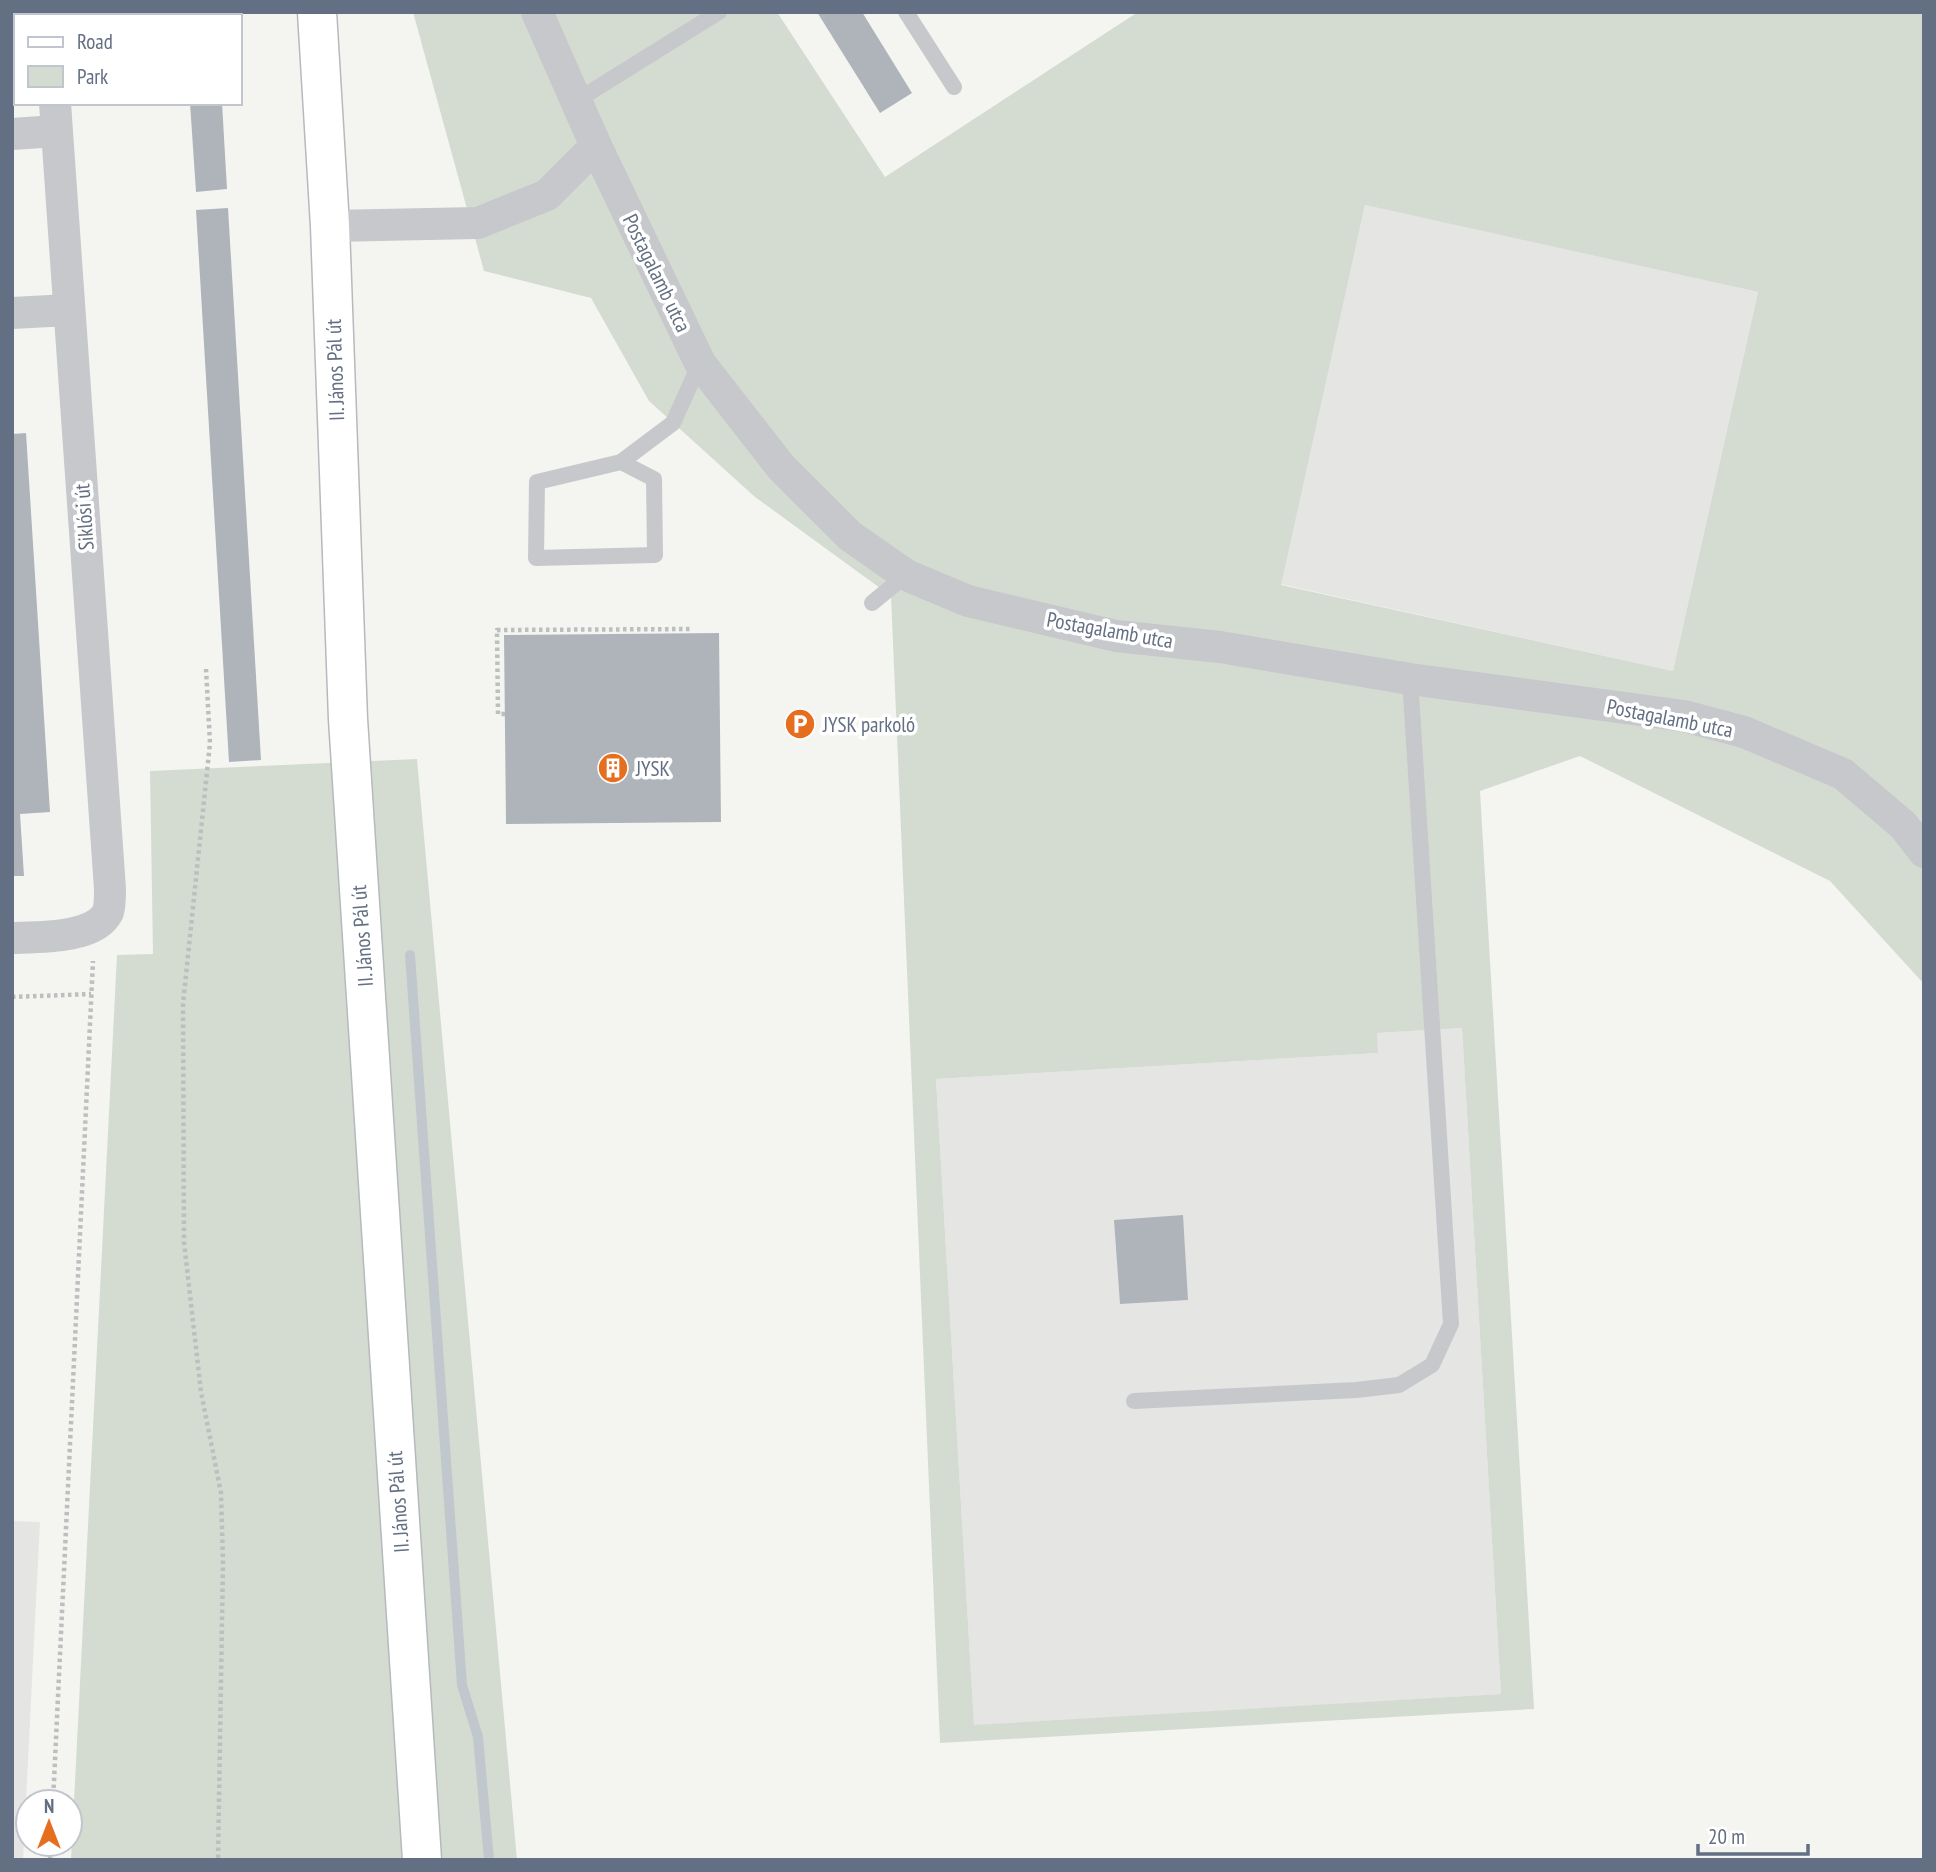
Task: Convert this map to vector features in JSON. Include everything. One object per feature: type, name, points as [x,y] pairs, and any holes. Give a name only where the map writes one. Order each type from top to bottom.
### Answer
[{"type":"main road","name":"II. János Pál út","points":[[317,12],[330,226],[348,719],[422,1860]]},
{"type":"street","name":"Postagalamb utca","points":[[537,12],[596,146],[700,363],[781,467],[850,536],[906,575],[968,601],[1116,636],[1220,647],[1410,679],[1684,716],[1744,732],[1843,774],[1903,825],[1924,852]]},
{"type":"street","points":[[12,134],[56,117]]},
{"type":"street","name":"Siklósi út","points":[[56,117],[110,889],[107,912],[95,925]]},
{"type":"street","points":[[330,226],[478,223],[547,195],[596,146]]},
{"type":"street","points":[[12,313],[69,310]]},
{"type":"street","points":[[12,938],[68,935],[95,925]]},
{"type":"lane","points":[[576,101],[719,12]]},
{"type":"lane","points":[[906,12],[954,87]]},
{"type":"lane","points":[[621,462],[654,479],[654,555],[536,558],[537,482],[621,462],[673,423],[700,363]]},
{"type":"lane","points":[[872,603],[906,575]]},
{"type":"lane","points":[[1134,1401],[1356,1390],[1399,1385],[1432,1364],[1451,1324],[1410,679]]},
{"type":"path","points":[[510,622],[510,630]]},
{"type":"path","points":[[505,714],[498,714],[497,630],[693,629]]},
{"type":"path","points":[[206,669],[210,743],[183,1004],[184,1242],[201,1392],[221,1493],[223,1562],[218,1860]]},
{"type":"path","points":[[54,1788],[95,925]]},
{"type":"path","points":[[12,997],[91,994]]},
{"type":"shaded area","points":[[1365,205],[1758,292],[1673,671],[1280,584]]},
{"type":"shaded area","points":[[1462,1028],[1501,1694],[974,1726],[936,1079],[1377,1053],[1377,1033]]},
{"type":"shaded area","points":[[12,1521],[40,1522],[27,1788],[14,1788],[14,1858],[23,1860],[12,1860]]},
{"type":"green space","points":[[413,12],[777,12],[885,177],[1138,12],[1924,12],[1924,984],[1830,881],[1580,756],[1480,791],[1534,1709],[940,1743],[891,596],[755,497],[649,401],[591,298],[484,271]],"holes":[[[1365,205],[1758,292],[1673,671],[1281,585]],[[1462,1028],[1501,1694],[974,1725],[936,1079],[1378,1053],[1377,1033]]]},
{"type":"green space","points":[[417,759],[517,1860],[71,1860],[84,1858],[84,1788],[75,1788],[117,955],[153,954],[150,771]]},
{"type":"building","points":[[184,12],[216,12],[216,14]]},
{"type":"building","points":[[817,12],[862,12],[912,93],[880,113]]},
{"type":"building","points":[[190,105],[222,105],[227,189],[196,192]]},
{"type":"building","points":[[228,208],[261,760],[229,762],[196,210]]},
{"type":"building","points":[[26,433],[50,812],[20,814],[24,876],[12,876],[12,434]]},
{"type":"building","name":"JYSK","points":[[719,633],[721,822],[506,824],[504,635]]},
{"type":"building","points":[[1183,1215],[1188,1300],[1120,1304],[1114,1220]]},
{"type":"waterway","points":[[410,955],[462,1685],[478,1737],[489,1860]]},
{"type":"place","name":"JYSK parkoló","points":[[800,724]]},
{"type":"place","name":"JYSK","points":[[613,768]]}]
